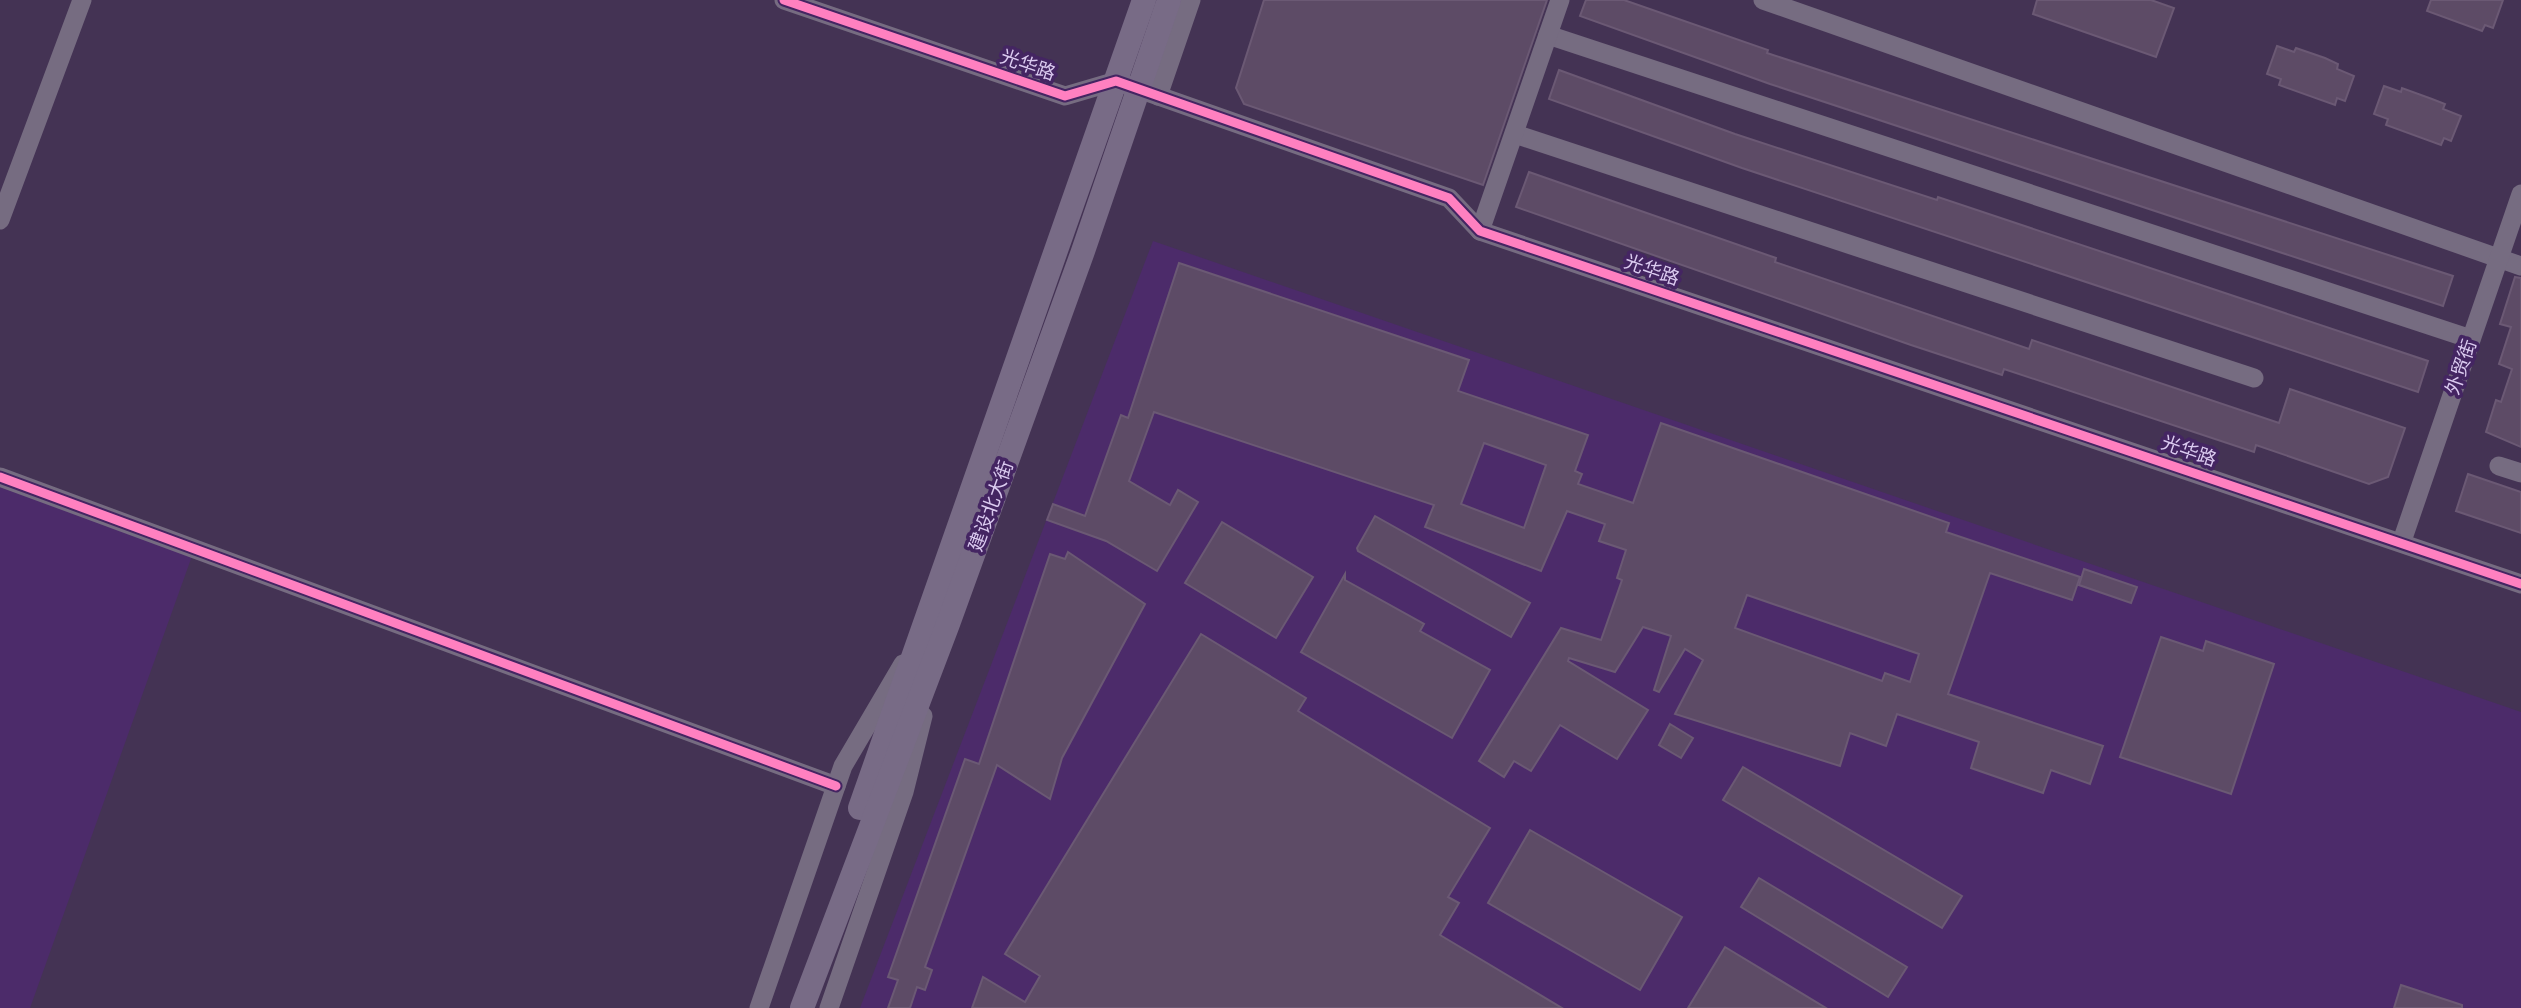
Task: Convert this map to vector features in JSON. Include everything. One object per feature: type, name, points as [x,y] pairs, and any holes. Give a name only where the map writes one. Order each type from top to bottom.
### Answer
[{"type":"main road","points":[[1137,89],[1144,0]]},
{"type":"main road","name":"建设北大街","points":[[802,1008],[936,627],[1082,254],[1169,0]]},
{"type":"main road","points":[[789,1008],[936,627]]},
{"type":"street","points":[[0,220],[82,0]]},
{"type":"street","name":"光华路","points":[[783,0],[1065,96],[1137,89],[1449,198],[1480,231],[2402,541],[2521,584]]},
{"type":"street","points":[[1137,89],[1191,0]]},
{"type":"street","points":[[1480,231],[1560,0]]},
{"type":"street","points":[[1763,0],[2521,266]]},
{"type":"street","points":[[1548,35],[2471,339]]},
{"type":"street","points":[[1515,134],[2255,378]]},
{"type":"street","name":"外贸街","points":[[2402,541],[2521,194]]},
{"type":"street","points":[[2499,466],[2521,473]]},
{"type":"street","points":[[0,477],[836,786]]},
{"type":"street","points":[[759,1008],[843,766],[936,627]]},
{"type":"street","points":[[829,1008],[904,792],[936,627]]},
{"type":"shaded area","points":[[1153,241],[2521,712],[2521,1008],[860,1008]]},
{"type":"shaded area","points":[[0,487],[192,556],[30,1008],[0,1008]]},
{"type":"building","points":[[1264,0],[1547,0],[1483,185],[1244,104],[1236,88]]},
{"type":"building","points":[[1586,0],[1624,0],[1768,50],[1767,53],[2453,276],[2443,306],[1770,84],[1580,16]]},
{"type":"building","points":[[2037,0],[2151,0],[2174,8],[2156,57],[2033,14]]},
{"type":"building","points":[[2431,0],[2503,0],[2493,28],[2485,25],[2482,31],[2427,11]]},
{"type":"building","points":[[2277,46],[2294,52],[2296,48],[2325,58],[2338,64],[2337,69],[2354,76],[2345,101],[2337,98],[2335,105],[2279,85],[2281,79],[2267,74]]},
{"type":"building","points":[[1559,70],[1735,134],[1937,200],[1938,197],[2428,361],[2418,392],[1742,168],[1549,99]]},
{"type":"building","points":[[2384,86],[2401,92],[2402,88],[2445,104],[2443,109],[2461,116],[2451,141],[2444,138],[2441,145],[2386,125],[2388,119],[2374,114]]},
{"type":"building","points":[[1529,172],[1776,258],[1775,262],[2029,349],[2032,340],[2279,423],[2290,389],[2405,428],[2388,477],[2369,484],[2256,445],[2254,452],[2004,369],[2002,375],[1911,345],[1516,207]]},
{"type":"building","points":[[1179,263],[1469,360],[1458,391],[1588,435],[1575,471],[1582,474],[1578,484],[1633,503],[1661,423],[1949,523],[1946,532],[2080,577],[2072,600],[1990,573],[1948,694],[2103,746],[2090,784],[2051,770],[2043,793],[1971,768],[1979,742],[1897,714],[1886,746],[1850,733],[1840,766],[1675,714],[1703,660],[1685,649],[1659,692],[1654,690],[1671,636],[1643,627],[1615,672],[1569,658],[1568,661],[1648,710],[1617,759],[1560,725],[1531,771],[1514,761],[1504,777],[1479,761],[1561,628],[1601,640],[1622,580],[1617,578],[1626,550],[1599,541],[1605,524],[1567,511],[1541,571],[1425,527],[1434,505],[1154,412],[1129,481],[1170,505],[1178,490],[1198,502],[1157,571],[1106,541],[1047,520],[1053,504],[1085,516],[1121,415],[1128,418]],"holes":[[[1484,443],[1546,465],[1524,528],[1461,504]],[[1747,595],[1919,654],[1910,682],[1885,673],[1882,681],[1735,628]]]},
{"type":"building","points":[[2515,277],[2521,278],[2521,447],[2486,432],[2496,400],[2501,402],[2512,369],[2499,364],[2511,327],[2500,324]]},
{"type":"building","points":[[2468,474],[2521,492],[2521,533],[2456,511]]},
{"type":"building","points":[[1375,516],[1530,603],[1511,637],[1358,551],[1357,548]]},
{"type":"building","points":[[1222,522],[1313,577],[1276,638],[1185,583]]},
{"type":"building","points":[[1068,552],[1145,604],[1062,758],[1050,799],[997,765],[925,967],[932,970],[925,990],[917,987],[910,1008],[888,1008],[898,980],[888,977],[965,759],[979,764],[1050,554],[1065,559]]},
{"type":"building","points":[[2084,569],[2137,587],[2131,603],[2079,585]]},
{"type":"building","points":[[1345,574],[1345,580],[1424,624],[1420,631],[1490,670],[1452,738],[1301,652]]},
{"type":"building","points":[[1201,634],[1306,698],[1298,711],[1490,828],[1448,897],[1459,903],[1440,935],[1562,1008],[972,1008],[983,977],[1025,1002],[1040,976],[1005,954]]},
{"type":"building","points":[[2161,637],[2203,651],[2206,641],[2274,664],[2231,794],[2120,757]]},
{"type":"building","points":[[1670,724],[1693,738],[1681,758],[1659,745]]},
{"type":"building","points":[[1743,767],[1962,896],[1942,928],[1723,800]]},
{"type":"building","points":[[1530,830],[1682,917],[1640,990],[1488,903]]},
{"type":"building","points":[[1759,878],[1907,967],[1888,997],[1741,907]]},
{"type":"building","points":[[1725,947],[1826,1008],[1688,1008]]},
{"type":"building","points":[[2401,985],[2462,1005],[2462,1008],[2394,1008]]},
{"type":"cycle path","points":[[784,0],[1065,96],[1116,81],[1449,198],[1480,231],[2521,584]]},
{"type":"cycle path","points":[[0,477],[836,786]]}]
